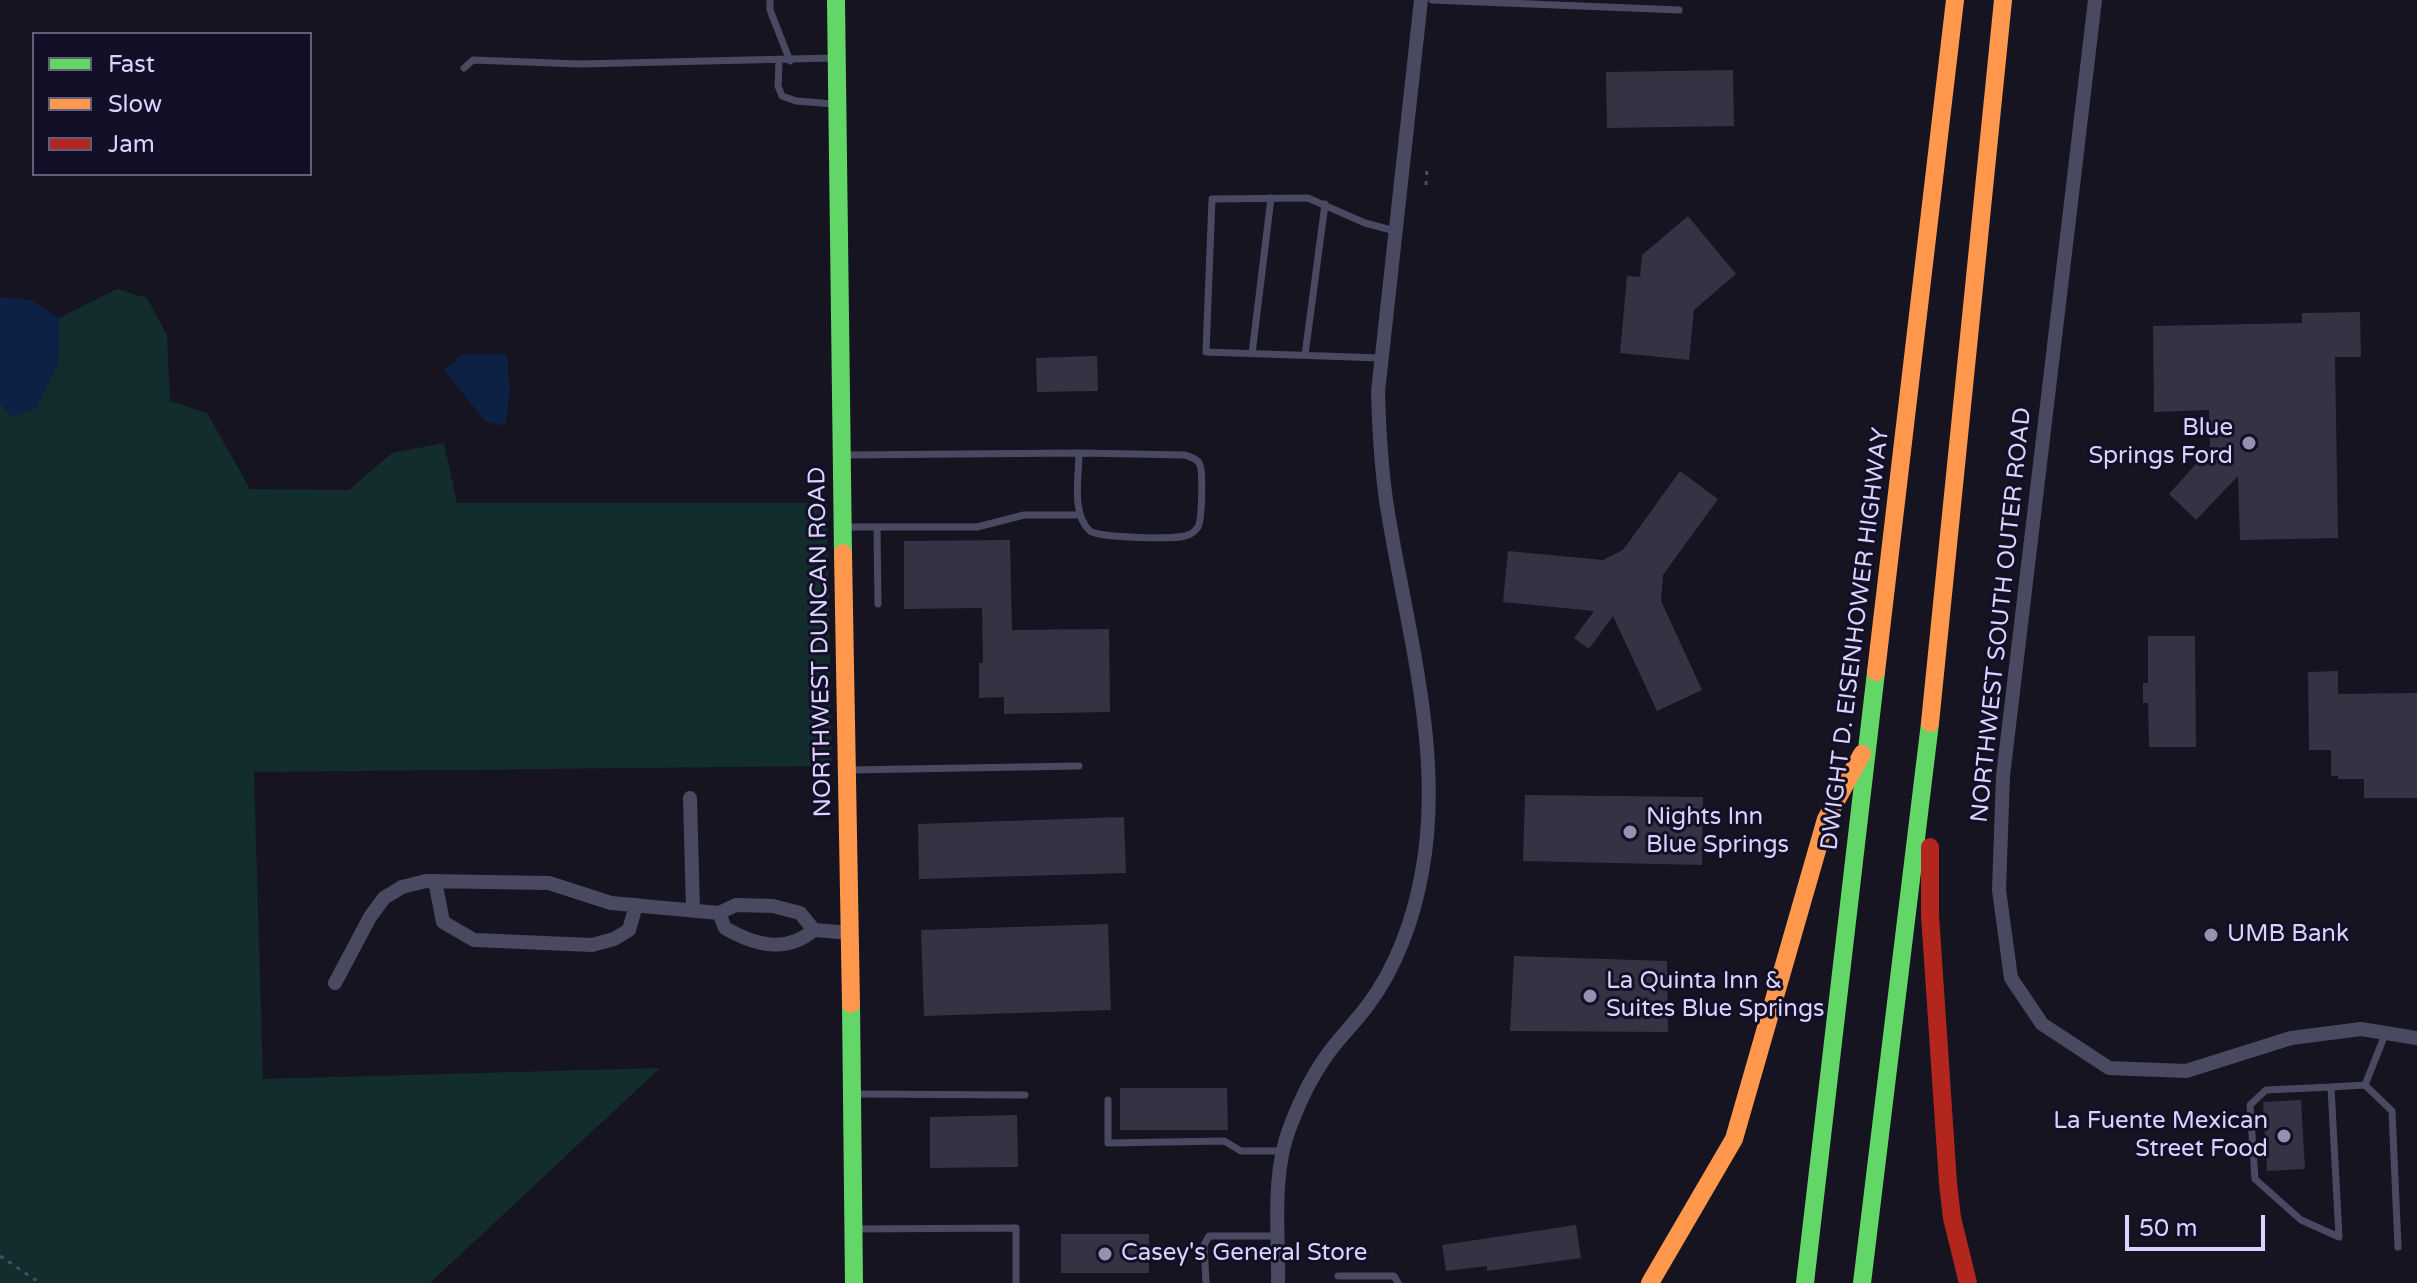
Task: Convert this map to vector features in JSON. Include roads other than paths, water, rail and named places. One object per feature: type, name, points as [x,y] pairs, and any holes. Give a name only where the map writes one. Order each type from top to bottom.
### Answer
[{"type":"main road","name":"NORTHWEST DUNCAN ROAD","points":[[836,0],[841,455],[854,1094],[854,1283]]},
{"type":"main road","name":"DWIGHT D. EISENHOWER HIGHWAY","points":[[1805,1283],[1955,0]]},
{"type":"main road","points":[[1862,1283],[1930,723],[2003,0]]},
{"type":"main road","points":[[1930,723],[1932,946],[1949,1195],[1968,1283]]},
{"type":"main road","points":[[1650,1283],[1734,1139],[1826,819],[1868,743]]},
{"type":"street","points":[[1278,1283],[1278,1212],[1289,1129],[1307,1088],[1331,1050],[1369,1004],[1392,963],[1411,920],[1423,870],[1428,814],[1419,679],[1386,501],[1378,392],[1421,0]]},
{"type":"street","name":"NORTHWEST SOUTH OUTER ROAD","points":[[2095,0],[2003,776],[1999,890],[2011,978],[2042,1024],[2109,1068],[2186,1071],[2291,1038],[2361,1029],[2417,1038]]},
{"type":"street","points":[[690,798],[693,910]]},
{"type":"street","points":[[335,983],[370,917],[384,898],[402,887],[435,881],[549,883],[611,903],[719,913],[736,905],[773,906],[800,913],[814,930]]},
{"type":"street","points":[[435,881],[443,922],[474,940],[592,945],[614,939],[629,930],[636,905]]},
{"type":"street","points":[[719,913],[725,928],[749,942],[773,944],[801,941],[814,930],[851,933]]},
{"type":"lane","points":[[770,0],[770,10],[790,61]]},
{"type":"lane","points":[[1432,0],[1679,10]]},
{"type":"lane","points":[[464,68],[473,60],[580,64],[836,58]]},
{"type":"lane","points":[[779,61],[778,86],[782,96],[796,101],[836,104]]},
{"type":"lane","points":[[1252,354],[1271,198]]},
{"type":"lane","points":[[1381,358],[1206,352],[1212,199],[1308,198],[1365,223],[1395,231]]},
{"type":"lane","points":[[1305,355],[1325,204]]},
{"type":"lane","points":[[841,455],[1079,453],[1176,453],[1195,458],[1200,466],[1201,518],[1197,528],[1186,537],[1099,536],[1090,531],[1080,515],[1079,453]]},
{"type":"lane","points":[[843,527],[977,527],[1024,515],[1080,515]]},
{"type":"lane","points":[[877,527],[878,604]]},
{"type":"lane","points":[[848,770],[1079,766]]},
{"type":"lane","points":[[2365,1085],[2386,1032]]},
{"type":"lane","points":[[2331,1087],[2339,1237],[2301,1220],[2255,1179],[2250,1105],[2266,1090],[2365,1085],[2392,1111],[2398,1247]]},
{"type":"lane","points":[[854,1094],[1025,1095]]},
{"type":"lane","points":[[1108,1100],[1108,1143],[1224,1141],[1241,1151],[1284,1151]]},
{"type":"lane","points":[[854,1229],[1016,1228],[1016,1283]]},
{"type":"lane","points":[[1206,1283],[1204,1245],[1209,1236],[1279,1236]]},
{"type":"lane","points":[[1338,1276],[1394,1276],[1398,1283]]},
{"type":"water","points":[[0,297],[31,300],[59,318],[59,363],[36,408],[12,416],[0,403]]},
{"type":"water","points":[[463,354],[507,354],[510,392],[505,426],[485,421],[444,370]]},
{"type":"place","name":"Blue Springs Ford","points":[[2249,443]]},
{"type":"place","name":"Nights Inn Blue Springs","points":[[1630,832]]},
{"type":"place","name":"UMB Bank","points":[[2211,935]]},
{"type":"place","name":"La Quinta Inn & Suites Blue Springs","points":[[1590,996]]},
{"type":"place","name":"La Fuente Mexican Street Food","points":[[2284,1136]]},
{"type":"place","name":"Casey's General Store","points":[[1105,1254]]}]
